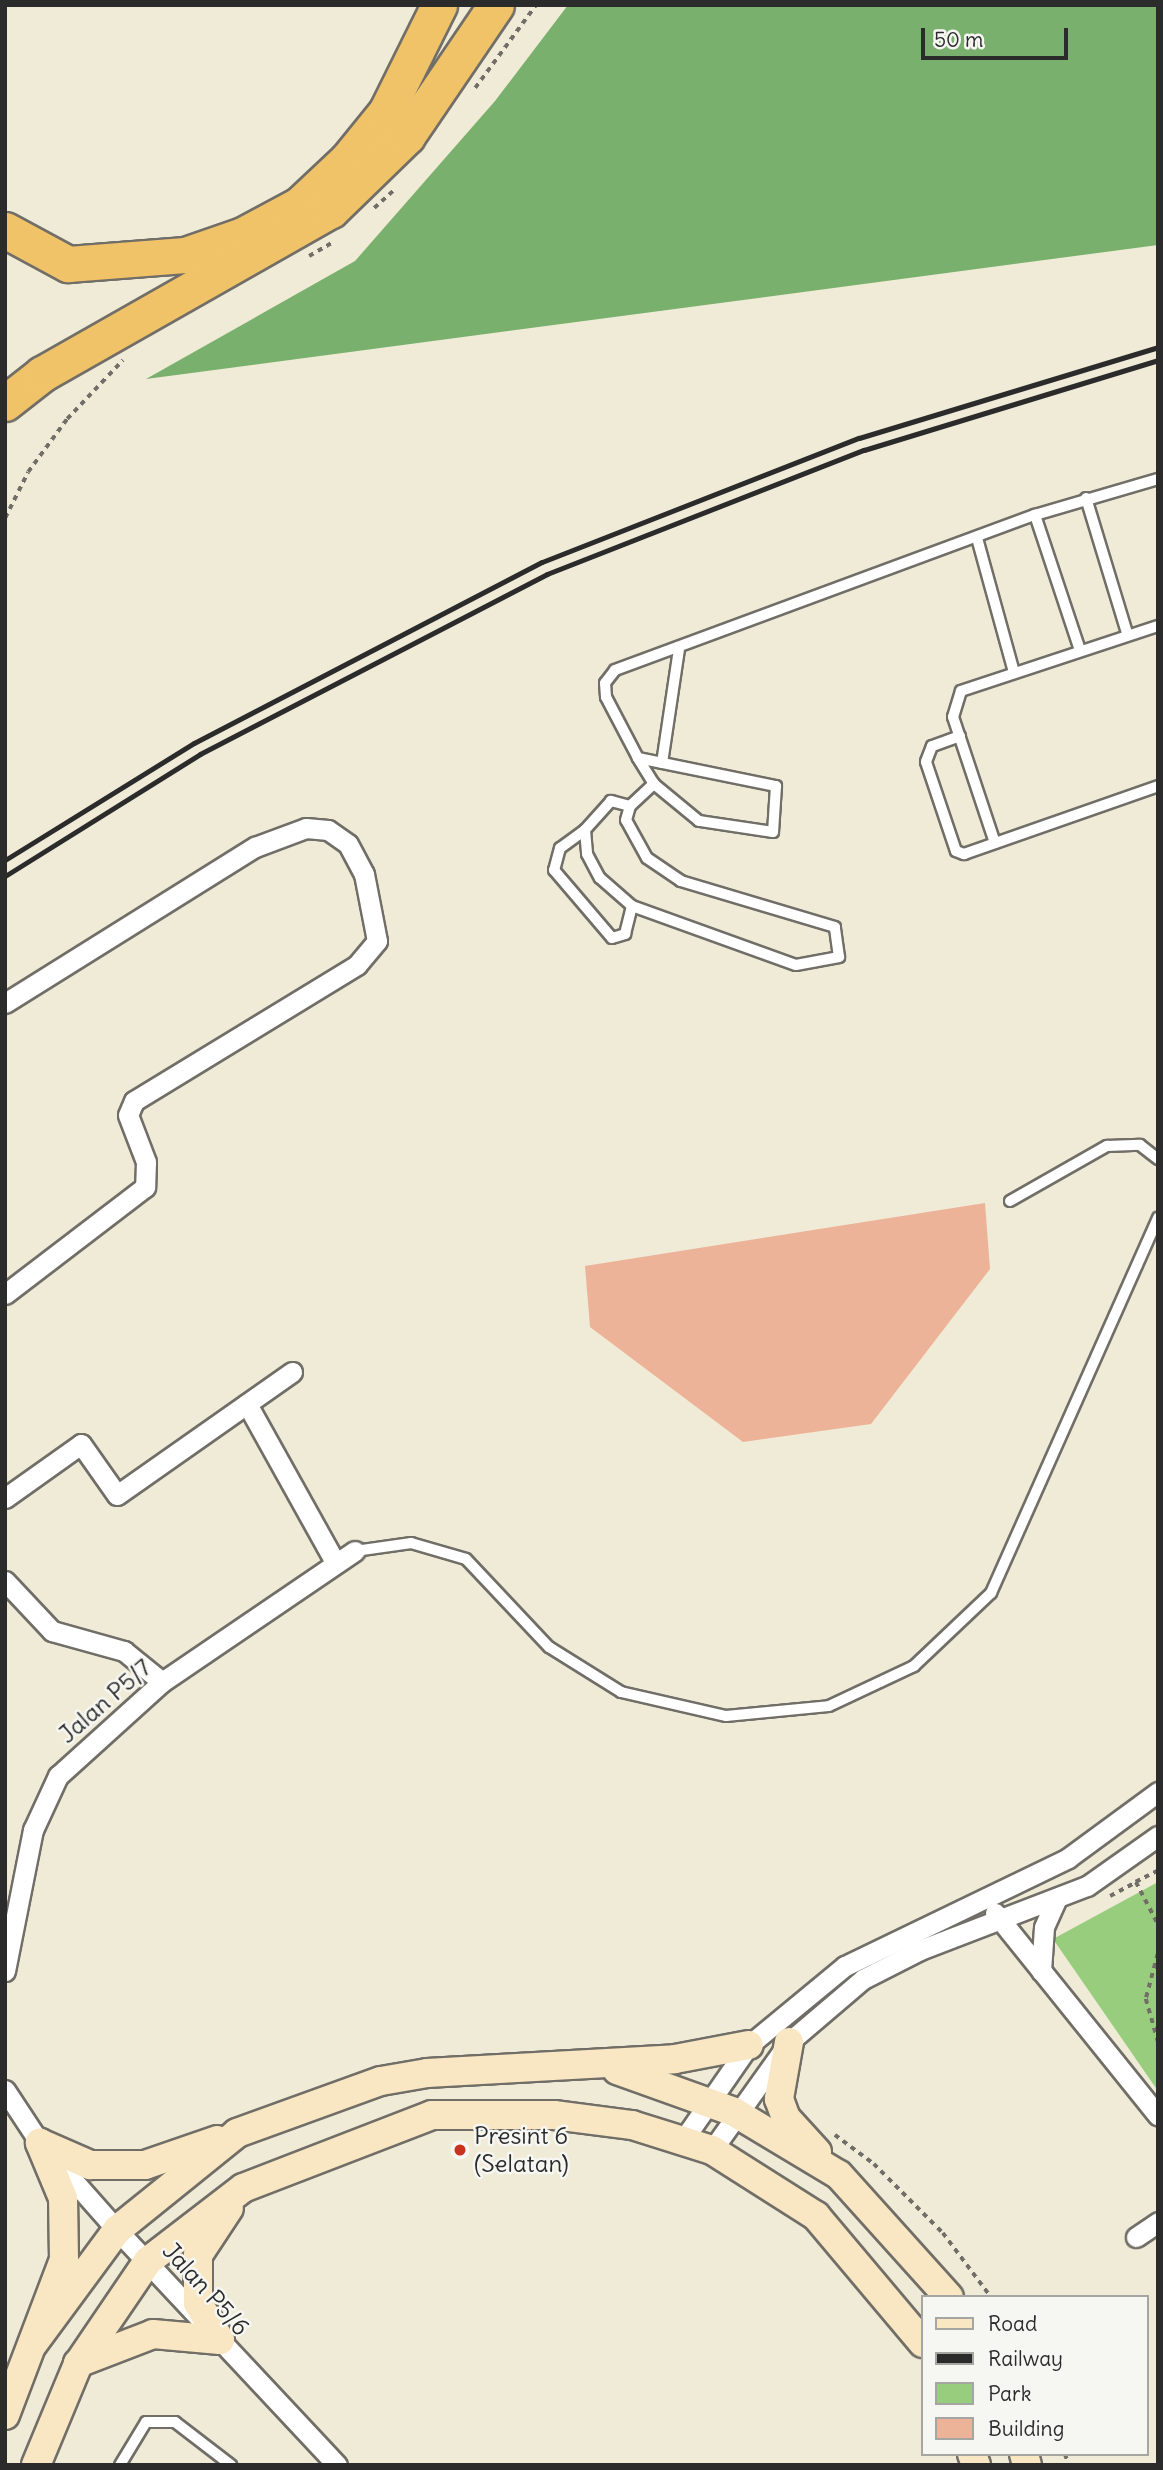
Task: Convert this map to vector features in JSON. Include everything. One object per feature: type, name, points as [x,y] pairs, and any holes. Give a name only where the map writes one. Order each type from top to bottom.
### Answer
[{"type":"highway","points":[[5,230],[68,264],[185,255],[243,235],[299,205],[347,160],[386,113],[439,5]]},
{"type":"highway","points":[[5,404],[42,374],[331,210],[407,136],[496,5]]},
{"type":"street","points":[[5,1003],[255,847],[306,828],[328,830],[348,844],[364,874],[377,941],[357,964],[134,1101],[128,1115],[146,1162],[145,1187],[5,1294]]},
{"type":"street","points":[[5,1498],[81,1444],[117,1495],[292,1372]]},
{"type":"street","points":[[247,1404],[335,1563]]},
{"type":"street","name":"Jalan P5/7","points":[[5,1971],[43,1804],[58,1776],[162,1682],[355,1551]]},
{"type":"street","points":[[5,1581],[52,1631],[124,1651],[162,1682]]},
{"type":"street","points":[[683,2140],[706,2100],[749,2045],[845,1966],[987,1900],[1113,1830],[1158,1792]]},
{"type":"street","points":[[712,2150],[734,2112],[789,2042],[863,1979],[1057,1898],[1134,1858],[1158,1836]]},
{"type":"street","points":[[1041,1971],[1044,1927],[1057,1898]]},
{"type":"street","points":[[987,1900],[1000,1921],[1158,2116]]},
{"type":"street","points":[[789,2042],[779,2099],[786,2118],[947,2295]]},
{"type":"street","points":[[40,2143],[90,2165],[145,2165],[381,2081],[597,2064],[749,2045]]},
{"type":"street","points":[[597,2064],[734,2112],[839,2175]]},
{"type":"street","points":[[5,2090],[40,2143],[63,2198],[64,2260],[5,2415]]},
{"type":"street","points":[[36,2465],[78,2364],[148,2261],[243,2188],[432,2115],[554,2115],[683,2140],[712,2150],[816,2216],[922,2342]]},
{"type":"street","points":[[33,2344],[117,2230],[237,2133]]},
{"type":"street","name":"Jalan P5/6","points":[[40,2143],[117,2230],[337,2465]]},
{"type":"street","points":[[219,2340],[198,2303],[198,2255],[243,2188]]},
{"type":"street","points":[[1136,2237],[1158,2222]]},
{"type":"street","points":[[78,2364],[153,2334],[219,2340]]},
{"type":"lane","points":[[638,758],[768,782],[780,793],[777,824],[764,834],[699,821],[654,784],[638,758],[606,697],[605,683],[615,670],[679,649],[1035,514],[1158,479]]},
{"type":"lane","points":[[1086,498],[1127,633]]},
{"type":"lane","points":[[1035,514],[1079,647]]},
{"type":"lane","points":[[977,538],[1014,672]]},
{"type":"lane","points":[[995,843],[953,716],[961,691],[1079,647],[1158,626]]},
{"type":"lane","points":[[662,763],[679,649]]},
{"type":"lane","points":[[960,736],[926,751],[930,775],[956,851],[973,854],[995,843],[1158,786]]},
{"type":"lane","points":[[584,830],[587,854],[600,878],[632,906],[796,965],[839,957],[835,927],[681,881],[647,858],[626,820],[630,806],[654,784]]},
{"type":"lane","points":[[630,806],[611,801],[584,830],[560,848],[554,870],[612,938],[625,934],[632,906]]},
{"type":"lane","points":[[1010,1200],[1107,1146],[1140,1145],[1158,1158]]},
{"type":"lane","points":[[355,1551],[411,1544],[466,1559],[549,1647],[621,1692],[726,1716],[829,1706],[914,1667],[991,1593],[1158,1218]]},
{"type":"lane","points":[[123,2463],[145,2422],[176,2422],[231,2465]]},
{"type":"path","points":[[5,518],[60,429],[128,355]]},
{"type":"path","points":[[1158,1871],[1136,1882],[1158,1924]]},
{"type":"path","points":[[1158,1954],[1146,1999],[1158,2041]]},
{"type":"path","points":[[824,2127],[894,2183],[988,2295]]},
{"type":"green space","points":[[568,5],[1158,5],[1158,245],[146,379],[355,261],[495,101]]},
{"type":"green space","points":[[1158,1882],[1158,2091],[1053,1939]]},
{"type":"building","points":[[985,1203],[990,1269],[871,1424],[743,1442],[590,1327],[585,1266]]},
{"type":"railway","points":[[5,860],[194,743],[542,562],[859,438],[1158,347]]},
{"type":"railway","points":[[5,876],[200,754],[547,574],[864,450],[1158,360]]},
{"type":"place","name":"Presint 6 (Selatan)","points":[[460,2150]]}]
